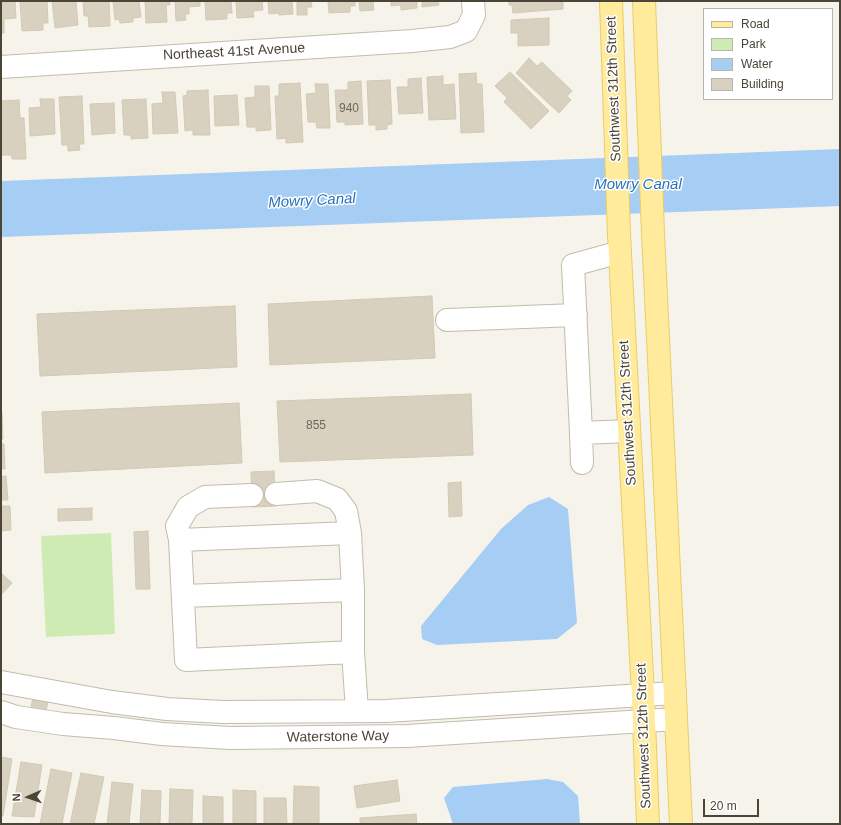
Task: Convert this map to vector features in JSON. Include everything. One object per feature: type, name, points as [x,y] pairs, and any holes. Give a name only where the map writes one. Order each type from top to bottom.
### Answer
[{"type":"main road","name":"Southwest 312th Street","points":[[611,1],[620,243],[643,695],[648,824]]},
{"type":"main road","points":[[644,1],[653,233],[681,824]]},
{"type":"street","name":"Northeast 41st Avenue","points":[[1,67],[412,41],[450,37],[466,31],[474,15],[473,1]]},
{"type":"street","points":[[582,463],[573,265],[620,243]]},
{"type":"street","points":[[447,320],[576,315]]},
{"type":"street","points":[[581,433],[629,431]]},
{"type":"street","points":[[276,494],[317,491],[337,499],[346,511],[350,533],[357,711]]},
{"type":"street","points":[[252,495],[205,498],[188,506],[177,526],[180,540],[186,660],[354,652]]},
{"type":"street","points":[[180,540],[350,533]]},
{"type":"street","points":[[183,596],[352,590]]},
{"type":"street","name":"Waterstone Way","points":[[1,682],[112,702],[168,709],[223,712],[386,711],[675,693]]},
{"type":"street","name":"Waterstone Way","points":[[1,712],[16,717],[63,724],[162,734],[230,738],[407,736],[676,719]]},
{"type":"green space","points":[[111,533],[115,634],[46,637],[41,536]]},
{"type":"water","name":"Mowry Canal","points":[[840,149],[840,206],[1,237],[1,181]]},
{"type":"water","points":[[549,497],[568,509],[577,623],[557,639],[437,645],[422,639],[421,626],[501,529],[528,505]]},
{"type":"water","points":[[547,779],[563,782],[578,796],[580,824],[453,824],[444,798],[453,787]]},
{"type":"building","points":[[1,1],[15,1],[16,18],[4,19],[4,33],[1,33]]},
{"type":"building","points":[[20,1],[47,1],[48,23],[43,23],[43,30],[22,31]]},
{"type":"building","points":[[52,1],[76,1],[78,25],[55,28]]},
{"type":"building","points":[[83,1],[109,1],[110,26],[89,27],[88,16],[84,16]]},
{"type":"building","points":[[113,1],[139,1],[141,17],[133,18],[133,22],[120,23],[119,19],[115,20]]},
{"type":"building","points":[[145,1],[170,1],[170,5],[166,5],[167,22],[146,23]]},
{"type":"building","points":[[175,1],[200,1],[200,6],[189,7],[189,14],[185,14],[186,20],[176,21]]},
{"type":"building","points":[[205,1],[231,1],[232,13],[227,13],[227,19],[206,20]]},
{"type":"building","points":[[236,1],[262,1],[263,10],[253,11],[254,17],[237,18]]},
{"type":"building","points":[[268,1],[292,1],[293,14],[269,14]]},
{"type":"building","points":[[297,1],[311,1],[312,7],[307,7],[307,15],[297,15]]},
{"type":"building","points":[[328,1],[355,1],[355,6],[350,6],[350,12],[329,13]]},
{"type":"building","points":[[359,1],[373,1],[374,10],[360,11]]},
{"type":"building","points":[[391,1],[417,1],[417,8],[401,10],[401,5],[391,6]]},
{"type":"building","points":[[422,1],[438,1],[439,5],[422,7]]},
{"type":"building","points":[[509,1],[563,1],[563,9],[513,13],[512,5],[509,5]]},
{"type":"building","points":[[549,18],[549,45],[518,46],[518,33],[511,33],[511,20]]},
{"type":"building","points":[[529,58],[537,66],[542,62],[572,91],[567,96],[571,100],[559,113],[516,73]]},
{"type":"building","points":[[510,72],[549,111],[531,129],[504,102],[507,98],[495,86]]},
{"type":"building","points":[[476,73],[477,84],[482,84],[484,132],[461,133],[459,74]]},
{"type":"building","points":[[443,76],[443,85],[454,84],[456,119],[429,120],[427,77]]},
{"type":"building","points":[[421,78],[423,113],[399,114],[397,87],[408,87],[408,79]]},
{"type":"building","points":[[390,80],[392,124],[387,125],[387,129],[376,130],[376,125],[369,125],[367,81]]},
{"type":"building","points":[[361,81],[363,124],[345,125],[345,122],[337,122],[335,90],[348,90],[348,82]]},
{"type":"building","points":[[300,83],[303,142],[286,143],[286,138],[277,139],[275,96],[279,96],[279,84]]},
{"type":"building","points":[[315,84],[328,84],[330,128],[317,128],[316,122],[308,122],[306,94],[316,93]]},
{"type":"building","points":[[255,86],[269,86],[271,130],[256,131],[256,127],[247,127],[245,98],[255,97]]},
{"type":"building","points":[[208,90],[210,135],[193,135],[193,130],[185,131],[183,96],[187,95],[187,91]]},
{"type":"building","points":[[162,92],[175,92],[178,133],[153,134],[152,104],[163,103]]},
{"type":"building","points":[[237,95],[239,125],[215,126],[214,96]]},
{"type":"building","points":[[82,96],[84,144],[79,144],[80,150],[68,151],[68,145],[62,145],[59,97]]},
{"type":"building","points":[[40,99],[54,99],[55,134],[30,136],[29,108],[41,107]]},
{"type":"building","points":[[146,99],[148,138],[131,139],[131,135],[124,135],[122,100]]},
{"type":"building","points":[[19,100],[20,118],[24,118],[26,159],[12,159],[12,155],[1,155],[1,101]]},
{"type":"building","points":[[114,103],[115,133],[92,135],[90,104]]},
{"type":"building","points":[[432,296],[435,358],[270,365],[268,304]]},
{"type":"building","points":[[235,306],[237,367],[40,376],[37,314]]},
{"type":"building","points":[[471,394],[473,455],[280,462],[277,401]]},
{"type":"building","points":[[239,403],[242,463],[45,473],[42,412]]},
{"type":"building","points":[[2,413],[3,439],[1,439]]},
{"type":"building","points":[[1,444],[4,444],[5,469],[1,469]]},
{"type":"building","points":[[274,471],[276,506],[252,507],[251,472]]},
{"type":"building","points":[[6,476],[8,500],[1,500],[1,477]]},
{"type":"building","points":[[461,482],[462,516],[449,517],[448,483]]},
{"type":"building","points":[[1,506],[10,506],[11,530],[1,531]]},
{"type":"building","points":[[92,508],[92,520],[58,521],[58,509]]},
{"type":"building","points":[[148,531],[150,589],[136,589],[134,532]]},
{"type":"building","points":[[1,573],[12,583],[1,595]]},
{"type":"building","points":[[35,690],[50,693],[44,719],[29,715]]},
{"type":"building","points":[[1,757],[12,759],[3,816],[1,816]]},
{"type":"building","points":[[21,762],[42,765],[34,817],[12,816]]},
{"type":"building","points":[[51,769],[72,773],[62,824],[40,824]]},
{"type":"building","points":[[81,773],[104,777],[94,824],[70,824]]},
{"type":"building","points":[[397,780],[400,801],[357,808],[354,786]]},
{"type":"building","points":[[112,782],[133,784],[129,824],[107,824]]},
{"type":"building","points":[[294,786],[319,787],[319,824],[293,824]]},
{"type":"building","points":[[170,789],[193,790],[192,824],[169,824]]},
{"type":"building","points":[[142,790],[161,791],[160,824],[140,824]]},
{"type":"building","points":[[233,790],[256,791],[256,824],[233,824]]},
{"type":"building","points":[[203,796],[223,797],[223,824],[203,824]]},
{"type":"building","points":[[264,798],[286,798],[287,824],[264,824]]},
{"type":"building","points":[[416,814],[417,824],[360,824],[360,818]]}]
